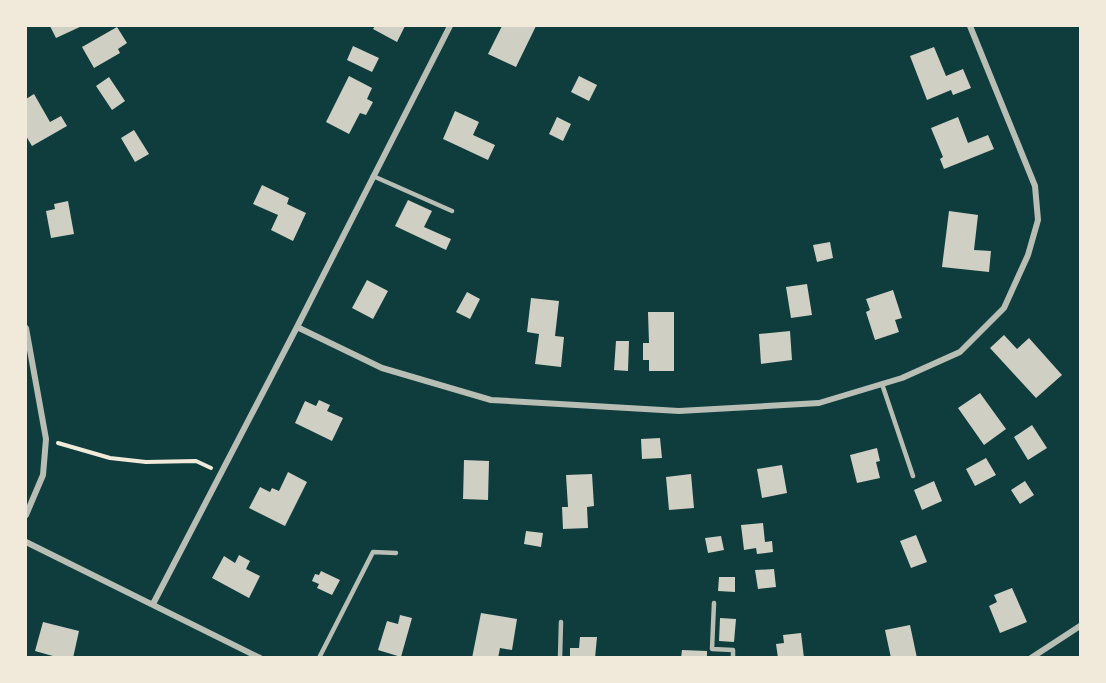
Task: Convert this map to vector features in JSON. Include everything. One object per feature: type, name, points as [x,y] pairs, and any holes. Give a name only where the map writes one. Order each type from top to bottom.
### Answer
[{"type":"street","points":[[153,604],[450,26]]},
{"type":"street","points":[[297,327],[382,368],[491,400],[679,411],[819,403],[902,378],[960,352],[1004,308],[1028,255],[1038,220],[1035,186],[970,26]]},
{"type":"street","points":[[26,328],[46,439],[42,475],[26,515]]},
{"type":"street","points":[[26,542],[260,657]]},
{"type":"street","points":[[1031,657],[1080,626]]},
{"type":"lane","points":[[373,176],[452,211]]},
{"type":"lane","points":[[882,384],[914,476]]},
{"type":"lane","points":[[319,657],[373,552],[396,553]]},
{"type":"lane","points":[[714,603],[712,649],[733,650],[733,657]]},
{"type":"lane","points":[[560,657],[561,622]]},
{"type":"path","points":[[46,439],[110,458],[146,462],[196,461],[221,472]]},
{"type":"building","points":[[50,26],[82,26],[56,38]]},
{"type":"building","points":[[375,26],[405,26],[397,42],[373,29]]},
{"type":"building","points":[[502,26],[536,26],[516,67],[488,54]]},
{"type":"building","points":[[117,27],[127,43],[118,49],[120,53],[94,68],[82,47]]},
{"type":"building","points":[[353,46],[379,58],[372,72],[347,60]]},
{"type":"building","points":[[934,47],[946,76],[963,69],[971,88],[953,95],[951,90],[927,100],[910,56]]},
{"type":"building","points":[[349,76],[372,88],[367,99],[373,102],[366,115],[360,113],[349,134],[326,122]]},
{"type":"building","points":[[579,76],[597,85],[589,101],[571,92]]},
{"type":"building","points":[[109,77],[125,101],[112,110],[96,86]]},
{"type":"building","points":[[34,94],[50,122],[61,116],[67,126],[32,146],[26,136],[26,99]]},
{"type":"building","points":[[455,111],[479,122],[473,135],[495,145],[488,160],[443,139]]},
{"type":"building","points":[[557,117],[571,124],[563,141],[549,134]]},
{"type":"building","points":[[958,117],[968,143],[988,135],[994,149],[944,169],[940,159],[943,157],[931,128]]},
{"type":"building","points":[[134,130],[149,154],[135,162],[121,138]]},
{"type":"building","points":[[262,185],[289,198],[287,204],[306,213],[293,241],[271,230],[278,215],[253,204]]},
{"type":"building","points":[[408,200],[432,211],[424,227],[451,239],[446,250],[395,226]]},
{"type":"building","points":[[68,201],[74,234],[51,238],[46,211],[55,209],[54,204]]},
{"type":"building","points":[[949,211],[978,215],[974,250],[991,251],[989,272],[942,267]]},
{"type":"building","points":[[830,242],[833,258],[817,262],[813,245]]},
{"type":"building","points":[[367,280],[388,291],[373,319],[352,308]]},
{"type":"building","points":[[807,284],[812,315],[791,318],[786,287]]},
{"type":"building","points":[[893,290],[902,318],[895,320],[899,332],[875,340],[866,312],[870,310],[866,299]]},
{"type":"building","points":[[467,292],[480,299],[470,319],[456,312]]},
{"type":"building","points":[[531,298],[559,301],[555,336],[564,337],[561,367],[535,364],[539,334],[527,332]]},
{"type":"building","points":[[648,312],[674,312],[674,371],[649,371],[649,360],[643,360],[643,343],[649,343]]},
{"type":"building","points":[[790,331],[792,360],[761,364],[759,334]]},
{"type":"building","points":[[1004,335],[1017,349],[1029,338],[1062,375],[1036,398],[990,348]]},
{"type":"building","points":[[616,341],[629,341],[628,371],[614,370]]},
{"type":"building","points":[[980,393],[1006,429],[984,445],[958,408]]},
{"type":"building","points":[[319,400],[330,405],[327,411],[343,418],[332,441],[295,423],[305,401],[316,406]]},
{"type":"building","points":[[1032,425],[1047,448],[1028,460],[1014,437]]},
{"type":"building","points":[[660,438],[662,458],[642,459],[641,439]]},
{"type":"building","points":[[877,448],[880,461],[876,462],[880,478],[857,483],[850,455]]},
{"type":"building","points":[[986,458],[996,475],[975,486],[966,469]]},
{"type":"building","points":[[464,460],[489,461],[488,500],[463,499]]},
{"type":"building","points":[[782,465],[787,493],[762,498],[757,469]]},
{"type":"building","points":[[288,472],[307,482],[285,526],[249,508],[260,487],[270,492],[272,488],[279,491]]},
{"type":"building","points":[[592,474],[594,506],[587,507],[588,528],[563,529],[562,507],[568,507],[566,475]]},
{"type":"building","points":[[691,474],[694,508],[669,510],[666,477]]},
{"type":"building","points":[[934,481],[942,501],[922,510],[914,490]]},
{"type":"building","points":[[1025,481],[1034,495],[1020,504],[1011,490]]},
{"type":"building","points":[[763,523],[765,542],[772,541],[773,552],[757,554],[756,548],[744,550],[741,525]]},
{"type":"building","points":[[526,531],[543,533],[541,547],[524,544]]},
{"type":"building","points":[[916,535],[927,562],[911,568],[900,541]]},
{"type":"building","points":[[721,536],[724,550],[708,553],[705,538]]},
{"type":"building","points":[[239,555],[250,561],[246,569],[260,576],[249,598],[212,578],[224,556],[235,563]]},
{"type":"building","points":[[774,569],[776,587],[758,589],[755,570]]},
{"type":"building","points":[[321,571],[340,580],[332,595],[317,588],[319,584],[312,581],[315,574],[319,575]]},
{"type":"building","points":[[719,577],[735,577],[735,592],[718,591]]},
{"type":"building","points":[[1012,588],[1027,622],[1000,633],[989,606],[997,602],[994,595]]},
{"type":"building","points":[[481,613],[517,619],[512,650],[500,648],[498,658],[472,658]]},
{"type":"building","points":[[400,615],[412,618],[401,657],[378,650],[387,621],[398,624]]},
{"type":"building","points":[[720,618],[736,619],[734,642],[719,641]]},
{"type":"building","points":[[43,622],[79,631],[73,658],[60,658],[35,651]]},
{"type":"building","points":[[910,625],[917,658],[891,658],[885,630]]},
{"type":"building","points":[[801,633],[804,658],[778,658],[776,644],[784,643],[783,635]]},
{"type":"building","points":[[580,637],[597,637],[595,658],[570,658],[570,648],[579,648]]},
{"type":"building","points":[[682,650],[707,651],[707,658],[681,658]]}]
